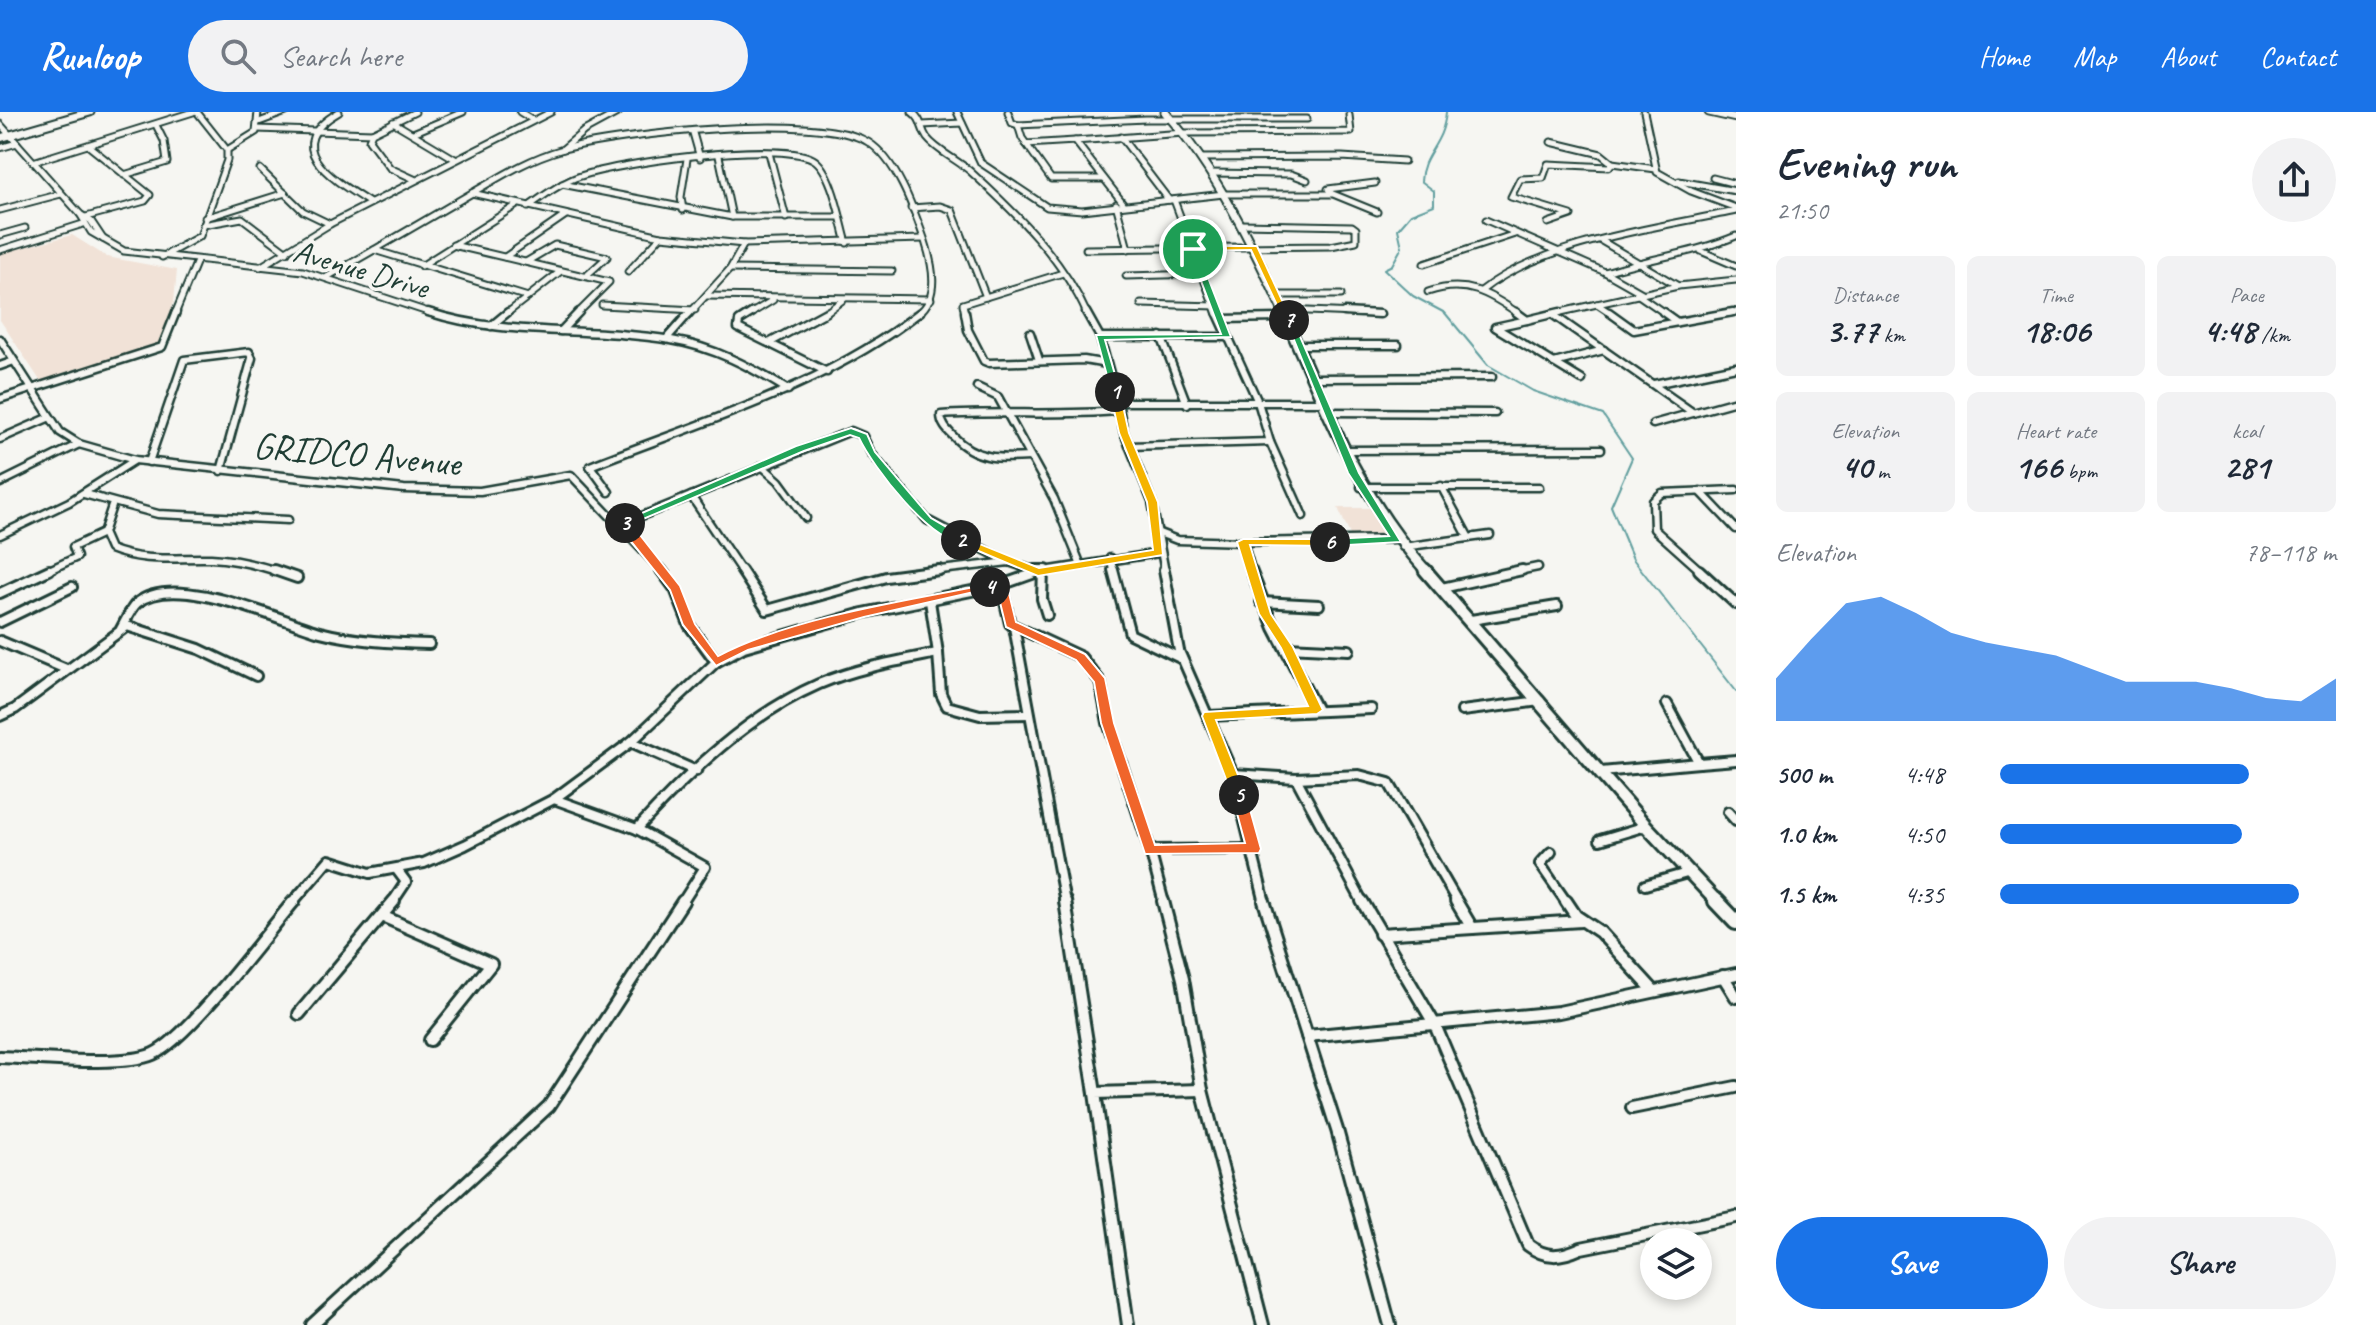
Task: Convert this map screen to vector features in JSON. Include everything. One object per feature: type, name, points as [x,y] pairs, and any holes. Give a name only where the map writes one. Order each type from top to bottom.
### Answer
[{"type":"street","points":[[0,138],[90,112]]},
{"type":"street","points":[[33,162],[90,147],[195,112],[227,150]]},
{"type":"street","points":[[257,129],[258,112]]},
{"type":"street","points":[[259,122],[286,112]]},
{"type":"street","points":[[339,112],[310,130],[306,142],[311,154],[370,203]]},
{"type":"street","points":[[161,257],[197,239],[215,199],[227,150],[257,129],[372,133],[415,112]]},
{"type":"street","points":[[413,133],[463,112]]},
{"type":"street","points":[[520,112],[533,120]]},
{"type":"street","points":[[260,267],[330,224],[414,179],[551,112]]},
{"type":"street","points":[[563,149],[576,136],[619,112]]},
{"type":"street","points":[[912,112],[921,119],[926,137],[960,159],[975,179],[1011,209],[1073,284],[1100,337],[1129,446],[1152,502],[1159,533],[1159,553],[1182,659],[1233,774],[1254,849],[1271,929],[1307,1036],[1390,1325]]},
{"type":"street","points":[[957,112],[981,163],[1038,204],[1076,210],[1224,194],[1332,194],[1377,212]]},
{"type":"street","points":[[1008,112],[1012,123],[1018,125],[1168,116],[1307,119]]},
{"type":"street","points":[[1054,112],[1062,123]]},
{"type":"street","points":[[1216,112],[1219,119]]},
{"type":"street","points":[[1304,112],[1311,130]]},
{"type":"street","points":[[1644,112],[1656,169]]},
{"type":"street","points":[[1709,112],[1736,118]]},
{"type":"street","points":[[1026,144],[1184,133],[1353,132],[1349,115]]},
{"type":"street","points":[[1168,116],[1201,158],[1254,247],[1361,487],[1400,543],[1471,620],[1687,873],[1734,916]]},
{"type":"street","points":[[393,122],[455,159]]},
{"type":"street","points":[[922,125],[962,123]]},
{"type":"street","points":[[0,124],[103,240]]},
{"type":"street","points":[[124,175],[167,162],[164,141],[156,125]]},
{"type":"street","points":[[1018,125],[1026,144],[1051,179],[1104,179]]},
{"type":"street","points":[[327,277],[526,163],[563,149],[693,133],[802,126],[850,133],[871,144],[903,193],[923,239],[932,279],[931,299],[927,307],[894,333],[827,372],[590,466],[609,492]]},
{"type":"street","points":[[372,133],[371,147],[390,168],[414,179]]},
{"type":"street","points":[[693,133],[700,158]]},
{"type":"street","points":[[1121,137],[1171,200],[1217,306],[1226,337],[1258,402],[1270,442],[1303,516]]},
{"type":"street","points":[[1075,141],[1123,203]]},
{"type":"street","points":[[1551,142],[1562,149],[1604,154],[1612,163],[1656,169],[1691,191],[1736,210]]},
{"type":"street","points":[[0,148],[17,143]]},
{"type":"street","points":[[83,215],[150,198],[90,147]]},
{"type":"street","points":[[769,153],[786,218]]},
{"type":"street","points":[[528,207],[562,184],[596,171],[719,156],[769,153],[805,155],[821,164],[847,243]]},
{"type":"street","points":[[719,156],[732,217]]},
{"type":"street","points":[[1201,158],[1342,157],[1404,161]]},
{"type":"street","points":[[683,210],[681,197],[687,159]]},
{"type":"street","points":[[1548,223],[1571,215],[1511,197],[1520,179],[1543,178],[1548,164],[1609,167],[1612,163]]},
{"type":"street","points":[[260,169],[303,211],[330,224]]},
{"type":"street","points":[[1210,173],[1291,174],[1307,180]]},
{"type":"street","points":[[1713,178],[1736,184]]},
{"type":"street","points":[[1678,181],[1736,191]]},
{"type":"street","points":[[1332,194],[1328,189],[1375,183]]},
{"type":"street","points":[[562,184],[683,210],[732,217],[838,217]]},
{"type":"street","points":[[204,221],[285,193]]},
{"type":"street","points":[[472,193],[661,236],[744,244],[923,239]]},
{"type":"street","points":[[0,203],[3,209],[61,194]]},
{"type":"street","points":[[1116,204],[1128,249]]},
{"type":"street","points":[[421,266],[517,205]]},
{"type":"street","points":[[911,208],[940,206],[952,210],[963,245],[986,297]]},
{"type":"street","points":[[1481,291],[1542,259],[1600,240],[1736,210]]},
{"type":"street","points":[[83,215],[83,224]]},
{"type":"street","points":[[505,257],[566,215]]},
{"type":"street","points":[[204,221],[242,218],[287,252]]},
{"type":"street","points":[[1486,220],[1605,272],[1677,322]]},
{"type":"street","points":[[83,224],[103,240]]},
{"type":"street","points":[[0,250],[83,224]]},
{"type":"street","points":[[1086,249],[1193,249],[1351,244],[1356,241],[1356,229],[1318,224],[1241,224]]},
{"type":"street","points":[[0,235],[25,228]]},
{"type":"street","points":[[1424,264],[1516,234]]},
{"type":"street","points":[[628,272],[661,236]]},
{"type":"street","points":[[1605,272],[1639,261],[1701,251],[1736,236]]},
{"type":"street","name":"Avenue Drive","points":[[103,240],[124,251],[327,277],[431,313],[491,326],[668,337],[727,355],[788,390]]},
{"type":"street","points":[[1600,240],[1678,286]]},
{"type":"street","points":[[668,337],[730,269],[744,244]]},
{"type":"street","points":[[453,245],[609,284],[561,331]]},
{"type":"street","points":[[526,262],[555,245],[607,257],[586,276]]},
{"type":"street","points":[[374,250],[528,297]]},
{"type":"street","points":[[1701,251],[1736,266]]},
{"type":"street","points":[[0,399],[162,347],[197,261]]},
{"type":"street","points":[[730,269],[892,271]]},
{"type":"street","points":[[491,326],[561,271]]},
{"type":"street","points":[[1063,273],[963,305],[968,330],[984,361],[1084,360],[1107,364]]},
{"type":"street","points":[[1126,276],[1202,274]]},
{"type":"street","points":[[1582,380],[1495,327],[1678,286],[1736,280]]},
{"type":"street","points":[[1428,292],[1453,282],[1473,285],[1527,320]]},
{"type":"street","points":[[1276,295],[1341,295]]},
{"type":"street","points":[[707,296],[773,300],[931,299]]},
{"type":"street","points":[[769,343],[814,322],[844,299]]},
{"type":"street","points":[[773,300],[739,321],[738,325],[827,372]]},
{"type":"street","points":[[1141,304],[1217,306]]},
{"type":"street","points":[[1597,304],[1632,330],[1736,312]]},
{"type":"street","points":[[602,305],[695,310]]},
{"type":"street","points":[[1221,319],[1286,314],[1380,314]]},
{"type":"street","points":[[1552,314],[1692,412]]},
{"type":"street","points":[[1030,333],[1039,360]]},
{"type":"street","points":[[1161,336],[1187,404]]},
{"type":"street","points":[[1100,337],[1226,337]]},
{"type":"street","name":"GRIDCO Avenue","points":[[0,339],[48,418],[60,432],[79,444],[135,460],[404,489],[463,491],[565,474],[573,477],[622,524],[675,589],[689,625],[716,662]]},
{"type":"street","points":[[1299,345],[1398,345]]},
{"type":"street","points":[[1554,363],[1604,350]]},
{"type":"street","points":[[149,462],[184,360],[191,356],[249,352],[252,358],[221,471]]},
{"type":"street","points":[[0,366],[14,361]]},
{"type":"street","points":[[1654,384],[1736,367]]},
{"type":"street","points":[[1314,378],[1492,377]]},
{"type":"street","points":[[977,387],[998,397],[1054,499],[1080,563]]},
{"type":"street","points":[[1653,424],[1736,401]]},
{"type":"street","points":[[1030,457],[976,457],[941,421],[945,414],[1005,411],[1063,416],[1118,407],[1258,402],[1495,413]]},
{"type":"street","points":[[0,439],[48,418]]},
{"type":"street","points":[[622,524],[844,431],[855,432],[863,436],[871,453],[927,520],[1009,562],[1040,572]]},
{"type":"street","points":[[1129,446],[1270,442]]},
{"type":"street","points":[[0,483],[79,444]]},
{"type":"street","points":[[1344,450],[1601,449]]},
{"type":"street","points":[[0,535],[84,494],[135,460]]},
{"type":"street","points":[[762,466],[779,481],[806,518]]},
{"type":"street","points":[[1441,486],[1469,538]]},
{"type":"street","points":[[1361,487],[1539,487]]},
{"type":"street","points":[[1734,600],[1654,529],[1653,501],[1662,493],[1736,490]]},
{"type":"street","points":[[1700,491],[1736,529]]},
{"type":"street","points":[[84,494],[112,506],[210,520],[288,520]]},
{"type":"street","points":[[691,496],[767,610],[886,577],[1009,562]]},
{"type":"street","points":[[112,506],[103,533],[110,549],[129,557],[221,559],[297,578]]},
{"type":"street","points":[[0,593],[72,560],[77,557],[73,547],[103,533]]},
{"type":"street","points":[[1159,533],[1177,540],[1400,543],[1490,535]]},
{"type":"street","points":[[1243,542],[1261,602],[1317,710]]},
{"type":"street","points":[[0,1057],[128,1059],[151,1055],[182,1032],[329,860],[370,873],[397,870],[465,845],[554,799],[631,742],[716,662],[763,641],[863,613],[1001,585],[1080,563],[1159,553]]},
{"type":"street","points":[[1110,558],[1130,634],[1182,659]]},
{"type":"street","points":[[1442,588],[1538,567]]},
{"type":"street","points":[[1040,572],[1047,615]]},
{"type":"street","points":[[1001,585],[1008,620],[1014,627],[1059,644],[1081,657],[1100,681],[1108,723],[1150,850],[1183,979],[1202,1090],[1263,1325]]},
{"type":"street","points":[[0,622],[72,587]]},
{"type":"street","points":[[0,716],[15,709],[121,629],[137,603],[167,594],[231,601],[344,637],[429,644]]},
{"type":"street","points":[[930,601],[942,699],[947,706],[967,714],[1028,714]]},
{"type":"street","points":[[1261,602],[1319,605]]},
{"type":"street","points":[[1471,620],[1557,606]]},
{"type":"street","points":[[121,629],[134,626],[157,633],[256,676]]},
{"type":"street","points":[[1014,627],[1028,714],[1053,827],[1128,1325]]},
{"type":"street","points":[[0,641],[66,669]]},
{"type":"street","points":[[1287,647],[1349,650]]},
{"type":"street","points":[[637,829],[696,771],[788,699],[869,668],[938,653]]},
{"type":"street","points":[[1462,711],[1541,701]]},
{"type":"street","points":[[1667,704],[1699,763]]},
{"type":"street","points":[[1208,716],[1371,709]]},
{"type":"street","points":[[631,742],[696,771]]},
{"type":"street","points":[[1601,772],[1736,760]]},
{"type":"street","points":[[1233,774],[1296,778],[1359,775],[1389,783],[1472,928]]},
{"type":"street","points":[[1296,778],[1380,934],[1435,1025],[1528,1245],[1540,1255],[1562,1257],[1581,1248],[1736,1217]]},
{"type":"street","points":[[312,1325],[549,1106],[705,867],[637,829],[554,799]]},
{"type":"street","points":[[1728,812],[1736,821]]},
{"type":"street","points":[[1600,840],[1646,826]]},
{"type":"street","points":[[1150,850],[1254,849]]},
{"type":"street","points":[[1551,852],[1540,864],[1581,921],[1600,932],[1654,991]]},
{"type":"street","points":[[299,1014],[407,885],[397,870]]},
{"type":"street","points":[[1645,885],[1687,873]]},
{"type":"street","points":[[382,916],[491,964],[430,1040]]},
{"type":"street","points":[[1380,934],[1581,921]]},
{"type":"street","points":[[1307,1036],[1559,1012],[1736,974]]},
{"type":"street","points":[[1723,976],[1736,997]]},
{"type":"street","points":[[1632,1108],[1716,1088],[1736,1087]]},
{"type":"street","points":[[1095,1093],[1202,1090]]},
{"type":"shaded area","points":[[72,235],[107,257],[177,270],[174,302],[160,347],[41,382],[0,320],[0,253]]},
{"type":"shaded area","points":[[1338,508],[1370,508],[1392,534],[1350,535]]},
{"type":"waterway","points":[[1446,112],[1441,133],[1422,171],[1421,181],[1434,191],[1434,205],[1411,214],[1398,229],[1402,247],[1392,265],[1384,269],[1413,296],[1445,313],[1488,365],[1533,391],[1603,415],[1632,458],[1611,506],[1633,559],[1736,691]]},
{"type":"route","points":[[1254,247],[1354,473],[1397,539],[1243,542],[1265,614],[1287,647],[1317,710],[1208,716],[1233,774],[1254,849],[1150,850],[1127,772],[1108,723],[1100,681],[1081,657],[1059,644],[1010,624],[1001,585],[863,613],[744,647],[716,662],[689,625],[675,589],[622,524],[844,431],[851,431],[863,436],[871,453],[927,520],[971,546],[1009,562],[1038,572],[1110,558],[1159,553],[1159,533],[1152,502],[1124,433],[1100,337],[1226,337],[1217,306],[1193,249],[1254,247]]}]
